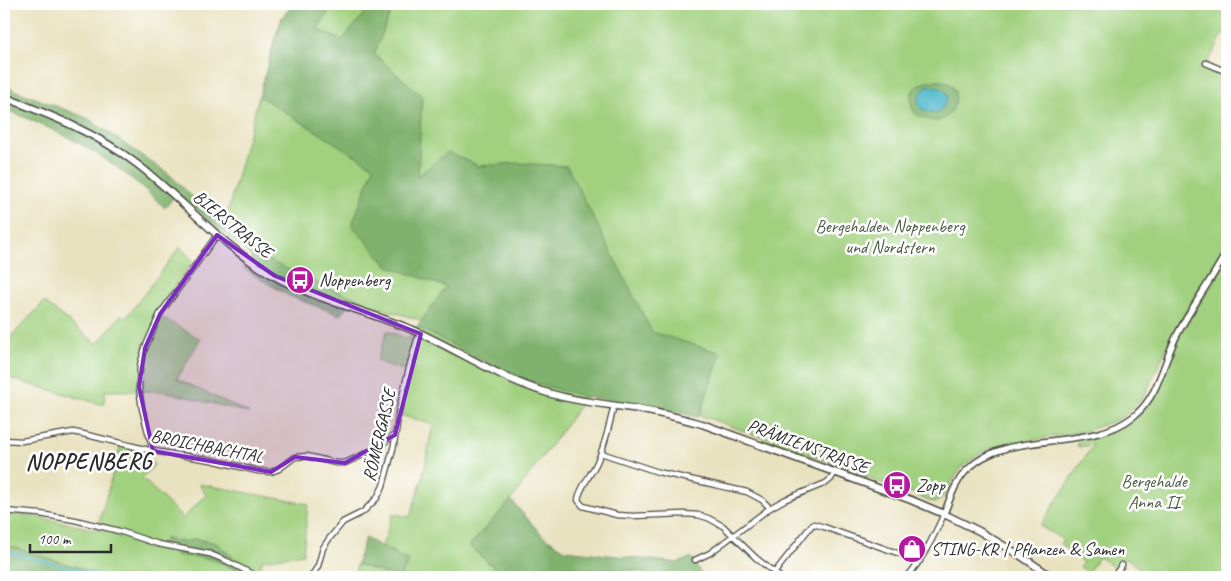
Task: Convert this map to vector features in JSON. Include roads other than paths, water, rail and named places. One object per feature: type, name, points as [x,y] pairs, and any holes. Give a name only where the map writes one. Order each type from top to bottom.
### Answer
[{"type":"main road","name":"BIERSTRASSE","points":[[4,97],[67,123],[114,148],[163,185],[234,250],[275,276],[326,299],[382,318],[420,334],[518,383],[547,393],[595,403]]},
{"type":"main road","name":"PRÄMIENSTRASSE","points":[[595,403],[681,418],[702,424],[916,502],[979,531],[1022,556],[1052,577]]},
{"type":"street","points":[[1206,63],[1227,72]]},
{"type":"street","points":[[152,451],[139,387],[140,365],[144,348],[160,314],[217,235]]},
{"type":"street","points":[[907,577],[920,561],[932,540],[958,482],[976,462],[990,454],[1010,447],[1109,430],[1133,417],[1142,409],[1157,388],[1176,336],[1227,252]]},
{"type":"street","name":"RÖMERGASSE","points":[[311,577],[318,566],[323,548],[338,528],[343,522],[364,512],[377,498],[383,486],[394,445],[399,410],[409,368],[420,334]]},
{"type":"street","points":[[614,406],[601,453],[579,495],[578,500],[583,506],[617,515],[684,514],[698,515],[718,522],[734,535],[756,558],[780,577]]},
{"type":"street","name":"BROICHBACHTAL","points":[[4,440],[22,440],[73,432],[152,451],[271,472],[296,457],[307,456],[344,463],[369,452],[395,435]]},
{"type":"street","points":[[601,453],[658,472],[747,492],[762,500],[770,508]]},
{"type":"street","points":[[695,560],[710,553],[770,508],[784,500],[826,483],[835,472]]},
{"type":"street","points":[[4,511],[40,514],[75,520],[119,531],[158,544],[210,554],[258,577]]},
{"type":"street","points":[[775,572],[814,524],[920,561]]},
{"type":"street","points":[[1113,577],[1122,565]]},
{"type":"water","points":[[927,86],[940,88],[946,94],[946,102],[938,112],[925,110],[919,105],[919,97]]},
{"type":"waterway","points":[[4,551],[102,577]]},
{"type":"place","name":"Noppenberg","points":[[300,280]]},
{"type":"place","name":"Zopp","points":[[897,485]]},
{"type":"place","name":"STING-KR | Pflanzen & Samen","points":[[912,549]]},
{"type":"district","name":"NOPPENBERG","points":[[89,462]]},
{"type":"park label","name":"Bergehalden Noppenberg und Nordstern","points":[[890,236]]},
{"type":"park label","name":"Bergehalde Anna II","points":[[1154,491]]}]
